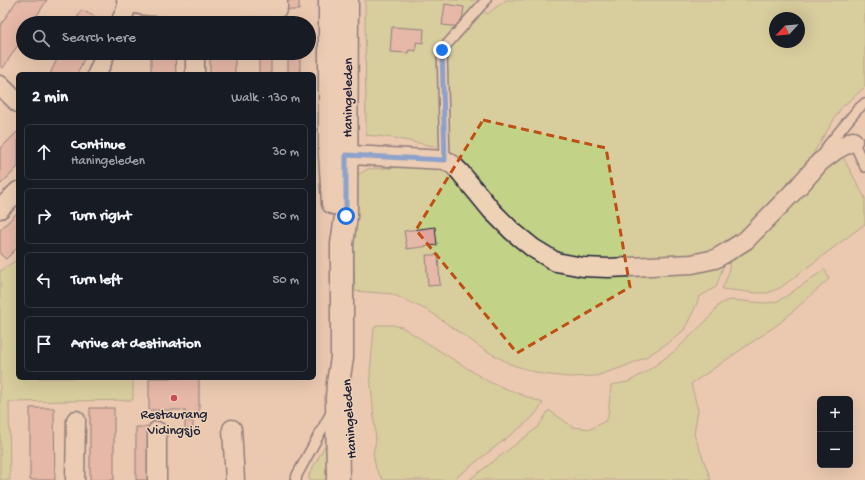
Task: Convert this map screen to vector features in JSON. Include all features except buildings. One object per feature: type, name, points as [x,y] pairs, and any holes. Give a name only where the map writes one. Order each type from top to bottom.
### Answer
[{"type":"main road","name":"Haningeleden","points":[[330,0],[338,154]]},
{"type":"main road","name":"Haningeleden","points":[[338,480],[337,398],[342,358],[342,244],[335,219],[332,194],[338,154],[347,0]]},
{"type":"main road","name":"Haningeleden","points":[[342,358],[349,398],[352,480]]},
{"type":"street","points":[[122,16],[127,1],[142,6],[177,9],[278,8],[278,0]]},
{"type":"street","points":[[98,72],[103,60]]},
{"type":"street","points":[[195,60],[195,72]]},
{"type":"street","points":[[0,85],[16,101]]},
{"type":"street","points":[[338,154],[445,160],[460,172],[497,216],[512,231],[533,248],[556,262],[583,267],[608,268],[692,264],[714,259],[746,240],[800,185],[820,162],[836,150],[853,141]]},
{"type":"street","points":[[0,209],[16,193]]},
{"type":"street","points":[[75,480],[76,420]]},
{"type":"street","points":[[232,429],[235,480]]},
{"type":"street","points":[[157,431],[157,480]]},
{"type":"lane","points":[[445,160],[442,50],[486,0]]},
{"type":"lane","points":[[820,162],[828,145],[857,110],[865,103]]},
{"type":"lane","points":[[853,141],[865,167]]},
{"type":"lane","points":[[296,480],[297,475],[330,415],[337,398]]},
{"type":"highlighted area","points":[[483,120],[606,148],[630,287],[517,353],[416,230]]},
{"type":"green space","points":[[365,0],[475,0],[487,14],[506,0],[865,0],[865,87],[841,108],[803,170],[742,234],[722,246],[704,253],[676,259],[584,259],[561,254],[534,242],[513,224],[464,163],[454,153],[438,147],[394,138],[366,135]]},
{"type":"green space","points":[[843,157],[865,198],[865,224],[780,288],[767,293],[722,289],[728,275],[730,258],[820,170]]},
{"type":"green space","points":[[406,167],[442,168],[447,171],[536,258],[721,261],[723,267],[716,287],[699,297],[684,330],[671,341],[646,357],[623,367],[596,376],[569,377],[541,374],[510,364],[483,349],[429,311],[392,294],[355,291],[353,182],[359,174],[368,169]]},
{"type":"green space","points":[[16,260],[16,380],[133,380],[133,400],[9,402],[10,480],[0,480],[0,271]]},
{"type":"green space","points":[[825,269],[829,279],[780,323],[691,384],[698,410],[694,434],[711,480],[469,480],[538,427],[549,410],[573,427],[591,429],[605,421],[608,417],[611,385],[628,382],[646,372],[675,351],[709,318],[719,305],[726,301],[732,300],[763,303],[775,302],[785,297]]},
{"type":"green space","points":[[378,325],[402,327],[489,382],[543,403],[531,419],[453,480],[383,480],[376,469],[373,453],[376,441],[370,374],[374,328]]},
{"type":"green space","points":[[328,440],[328,480],[309,480],[309,475]]},
{"type":"place","name":"Restaurang Vidingsjö","points":[[174,398]]},
{"type":"route","points":[[346,216],[346,155],[445,160],[442,50]]}]
